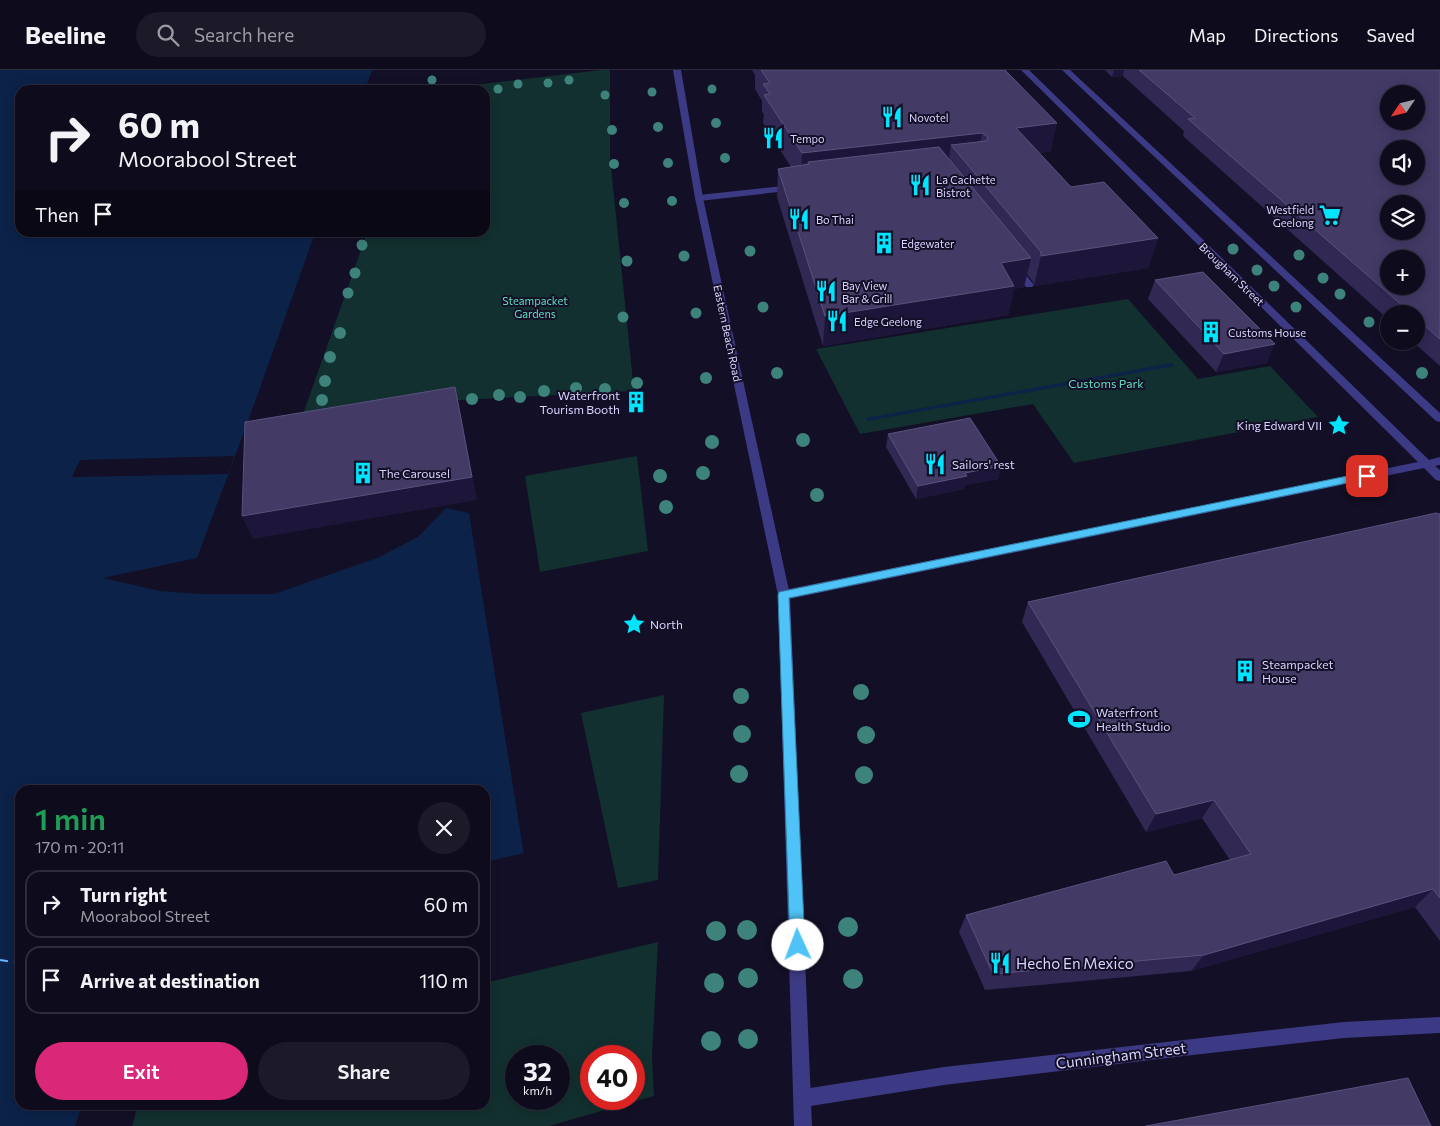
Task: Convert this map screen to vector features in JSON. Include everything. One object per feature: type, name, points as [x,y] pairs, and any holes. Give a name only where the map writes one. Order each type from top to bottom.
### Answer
[{"type":"street","name":"Eastern Beach Road","points":[[677,70],[699,198],[784,595],[804,1098],[803,1126]]},
{"type":"street","name":"Brougham Street","points":[[1025,70],[1440,477]]},
{"type":"street","points":[[1066,70],[1440,419]]},
{"type":"street","points":[[699,198],[800,187]]},
{"type":"street","points":[[1011,262],[1029,284]]},
{"type":"street","points":[[784,595],[1440,461]]},
{"type":"street","name":"Cunningham Street","points":[[804,1098],[954,1075],[1344,1030],[1440,1025]]},
{"type":"green space","name":"Steampacket Gardens","points":[[610,70],[610,157],[634,391],[460,400],[302,417],[366,237],[490,237],[490,85],[474,85]]},
{"type":"green space","name":"Customs Park","points":[[1128,299],[1198,379],[1270,366],[1318,417],[1074,463],[1033,404],[860,434],[816,349]]},
{"type":"green space","points":[[637,456],[648,551],[540,572],[525,476]]},
{"type":"green space","points":[[664,695],[658,880],[618,888],[581,713]]},
{"type":"green space","points":[[658,942],[652,1056],[654,1096],[645,1099],[645,1045],[580,1045],[580,1110],[605,1110],[549,1126],[132,1126],[137,1110],[490,1110],[490,982]]},
{"type":"water","points":[[0,70],[372,70],[367,85],[15,85],[15,237],[314,237],[197,558],[103,578],[160,591],[200,594],[274,594],[377,558],[418,537],[446,508],[469,513],[535,923],[490,933],[490,785],[15,785],[15,1110],[80,1110],[75,1126],[0,1126]]},
{"type":"water","points":[[1172,363],[1175,366],[867,421],[866,418]]},
{"type":"pier","points":[[234,456],[228,474],[72,477],[80,460]]},
{"type":"pier","points":[[524,853],[535,923],[490,933],[490,861]]},
{"type":"building","points":[[761,70],[1005,70],[1057,123],[1016,128],[1071,187],[1104,182],[1158,238],[1041,256],[1041,252],[951,145],[986,141],[987,136],[982,133],[802,153],[764,95],[770,94],[763,84],[770,83]]},
{"type":"building","name":"Westfield Geelong","points":[[1139,70],[1440,70],[1440,339],[1425,326],[1425,305],[1402,305],[1390,295],[1425,295],[1425,250],[1380,250],[1380,286],[1188,119],[1195,118]]},
{"type":"building","name":"Edgewater","points":[[939,147],[1031,258],[1001,263],[1014,286],[825,316],[778,169],[809,164],[808,162]]},
{"type":"building","points":[[1203,272],[1275,344],[1224,354],[1155,280]]},
{"type":"building","name":"The Carousel","points":[[455,387],[472,477],[242,516],[245,422]]},
{"type":"building","points":[[970,418],[1001,466],[965,473],[967,476],[918,486],[888,434]]},
{"type":"building","points":[[1436,513],[1440,514],[1440,898],[1433,889],[1204,955],[993,974],[966,915],[1166,861],[1174,875],[1251,854],[1214,800],[1156,814],[1028,602]]},
{"type":"building","points":[[1408,1078],[1431,1126],[1146,1126]]},
{"type":"ferry route","points":[[0,960],[15,962]]},
{"type":"place","name":"Novotel","points":[[892,117]]},
{"type":"place","name":"Tempo","points":[[773,138]]},
{"type":"place","name":"La Cachette Bistrot","points":[[920,185]]},
{"type":"place","name":"Westfield Geelong","points":[[1330,215]]},
{"type":"place","name":"Bo Thai","points":[[799,219]]},
{"type":"place","name":"Edgewater","points":[[884,243]]},
{"type":"place","name":"Bay View Bar & Grill","points":[[826,291]]},
{"type":"place","name":"Edge Geelong","points":[[837,321]]},
{"type":"place","name":"Customs House","points":[[1211,332]]},
{"type":"place","name":"Waterfront Tourism Booth","points":[[636,402]]},
{"type":"place","name":"King Edward VII","points":[[1339,425]]},
{"type":"place","name":"Sailors' rest","points":[[935,464]]},
{"type":"place","name":"The Carousel","points":[[363,473]]},
{"type":"place","name":"North","points":[[634,624]]},
{"type":"place","name":"Steampacket House","points":[[1245,671]]},
{"type":"place","name":"Waterfront Health Studio","points":[[1079,719]]},
{"type":"place","name":"Hecho En Mexico","points":[[1000,963]]},
{"type":"route","points":[[798,945],[784,595],[1367,476]]}]
